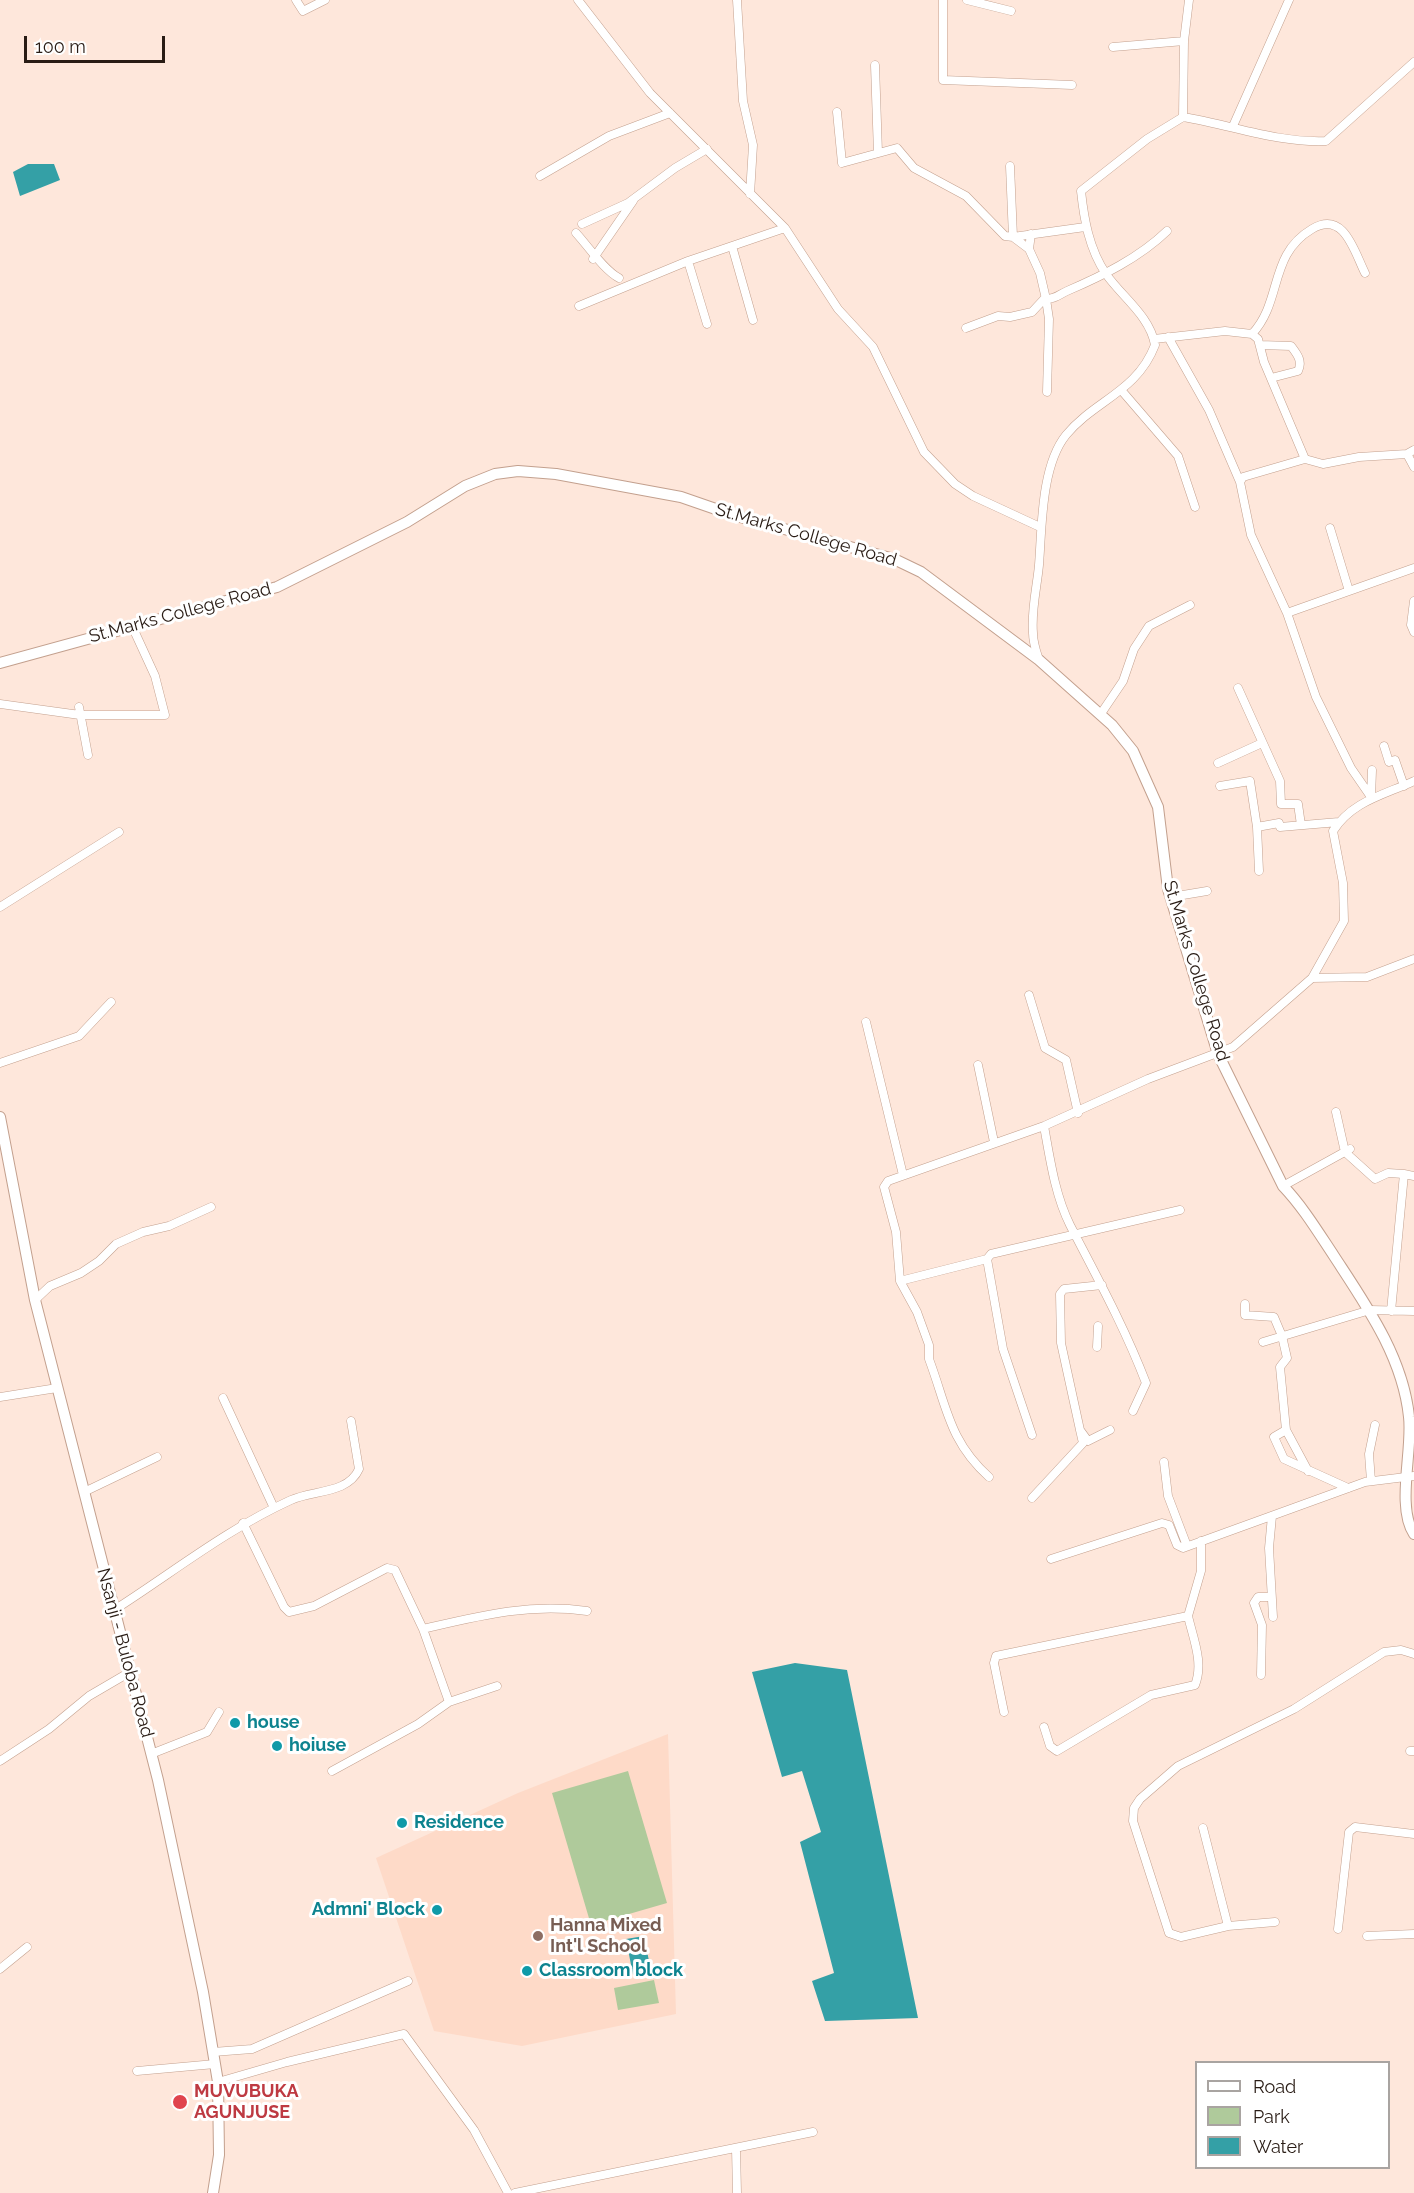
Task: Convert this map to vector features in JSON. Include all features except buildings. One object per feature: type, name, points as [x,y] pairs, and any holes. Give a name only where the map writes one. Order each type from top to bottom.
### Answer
[{"type":"main road","name":"St.Marks College Road","points":[[0,663],[277,587],[407,522],[465,486],[495,474],[518,471],[555,474],[681,497],[744,518],[894,559],[921,572],[1039,660],[1100,715],[1133,751],[1158,807],[1171,897],[1218,1054],[1283,1186],[1299,1203],[1370,1310],[1404,1390],[1409,1417],[1411,1477],[1408,1519],[1414,1534]]},
{"type":"main road","name":"Nsanji - Buloba Road","points":[[0,1117],[35,1300],[151,1754],[183,1890],[218,2082],[219,2155],[213,2193]]},
{"type":"street","points":[[296,0],[303,11],[325,0]]},
{"type":"street","points":[[578,0],[650,93],[785,228],[838,309],[873,347],[924,452],[956,484],[973,496],[1040,527]]},
{"type":"street","points":[[738,0],[742,101],[753,145],[750,194]]},
{"type":"street","points":[[944,0],[943,80],[1072,85]]},
{"type":"street","points":[[967,0],[1011,12]]},
{"type":"street","points":[[1183,117],[1184,41],[1190,0]]},
{"type":"street","points":[[1233,126],[1289,0]]},
{"type":"street","points":[[1113,47],[1184,41]]},
{"type":"street","points":[[1039,660],[1033,635],[1040,527],[1053,463],[1064,437],[1081,419],[1122,391],[1139,375],[1150,359],[1155,345],[1146,323],[1105,273],[1084,227],[1081,191],[1147,139],[1183,117],[1233,126],[1266,137],[1326,141],[1414,62]]},
{"type":"street","points":[[875,65],[878,153]]},
{"type":"street","points":[[837,112],[842,163],[897,148],[914,168],[966,196],[1005,236],[1013,237],[1084,227]]},
{"type":"street","points":[[540,176],[609,136],[670,113]]},
{"type":"street","points":[[582,224],[637,196],[675,168],[707,149]]},
{"type":"street","points":[[1010,166],[1013,237]]},
{"type":"street","points":[[594,257],[637,196]]},
{"type":"street","points":[[1252,334],[1260,326],[1287,251],[1297,238],[1319,225],[1333,223],[1340,227],[1348,236],[1365,273]]},
{"type":"street","points":[[579,306],[688,261],[785,228]]},
{"type":"street","points":[[966,328],[998,316],[1010,317],[1032,312],[1045,299],[1054,299],[1063,293],[1099,279],[1167,231]]},
{"type":"street","points":[[576,233],[594,257],[601,259],[610,273],[619,278]]},
{"type":"street","points":[[1029,249],[1031,234]]},
{"type":"street","points":[[1013,237],[1029,249],[1040,273],[1049,319],[1047,392]]},
{"type":"street","points":[[732,246],[753,320]]},
{"type":"street","points":[[688,261],[707,324]]},
{"type":"street","points":[[1154,339],[1225,331],[1252,334],[1258,339],[1271,378],[1305,459]]},
{"type":"street","points":[[1168,337],[1209,410],[1240,482],[1251,535],[1287,614],[1316,697],[1351,768],[1371,797]]},
{"type":"street","points":[[1260,345],[1291,346],[1299,356],[1301,366],[1298,371],[1271,378]]},
{"type":"street","points":[[1122,391],[1178,456],[1195,507]]},
{"type":"street","points":[[1240,482],[1243,477],[1305,459],[1323,464],[1359,457],[1410,452],[1414,467]]},
{"type":"street","points":[[1330,528],[1349,591]]},
{"type":"street","points":[[1287,614],[1414,568]]},
{"type":"street","points":[[1414,601],[1411,625],[1414,632]]},
{"type":"street","points":[[1100,715],[1123,681],[1134,649],[1149,626],[1190,605]]},
{"type":"street","points":[[0,704],[165,715],[155,676],[132,626]]},
{"type":"street","points":[[1238,688],[1280,781],[1281,804],[1298,804],[1301,825]]},
{"type":"street","points":[[80,711],[88,755]]},
{"type":"street","points":[[1218,763],[1262,743]]},
{"type":"street","points":[[1384,746],[1389,762],[1395,760],[1404,786]]},
{"type":"street","points":[[1371,797],[1372,770]]},
{"type":"street","points":[[1220,786],[1250,781],[1257,827],[1259,871]]},
{"type":"street","points":[[989,1477],[969,1459],[959,1443],[929,1359],[929,1345],[900,1281],[896,1232],[884,1187],[888,1181],[1078,1113],[1090,1104],[1148,1079],[1233,1047],[1312,978],[1344,921],[1343,883],[1333,831],[1339,822],[1371,797],[1414,781]]},
{"type":"street","points":[[1257,827],[1279,823],[1280,827],[1339,822]]},
{"type":"street","points":[[0,907],[119,832]]},
{"type":"street","points":[[1171,897],[1207,891]]},
{"type":"street","points":[[1312,978],[1367,977],[1414,959]]},
{"type":"street","points":[[1029,995],[1045,1048],[1066,1060],[1078,1113]]},
{"type":"street","points":[[0,1063],[79,1036],[111,1002]]},
{"type":"street","points":[[866,1022],[903,1175]]},
{"type":"street","points":[[978,1065],[994,1142]]},
{"type":"street","points":[[1336,1112],[1348,1150],[1362,1165],[1365,1173],[1375,1179],[1388,1173],[1414,1176]]},
{"type":"street","points":[[1044,1126],[1054,1178],[1070,1225],[1077,1234],[1102,1285],[1146,1383],[1133,1411]]},
{"type":"street","points":[[1283,1186],[1348,1150]]},
{"type":"street","points":[[1391,1311],[1404,1174]]},
{"type":"street","points":[[35,1300],[50,1286],[81,1273],[99,1261],[116,1244],[142,1232],[169,1226],[211,1207]]},
{"type":"street","points":[[900,1281],[987,1259],[991,1254],[1180,1210]]},
{"type":"street","points":[[987,1259],[1003,1349],[1032,1435]]},
{"type":"street","points":[[1032,1498],[1083,1443],[1061,1343],[1060,1294],[1064,1289],[1102,1285]]},
{"type":"street","points":[[1245,1304],[1245,1315],[1274,1317],[1282,1336],[1287,1358],[1280,1367],[1286,1430],[1308,1471]]},
{"type":"street","points":[[1263,1342],[1370,1310],[1414,1311]]},
{"type":"street","points":[[1097,1347],[1098,1326]]},
{"type":"street","points":[[0,1398],[57,1388]]},
{"type":"street","points":[[224,1398],[274,1508]]},
{"type":"street","points":[[114,1610],[243,1523],[300,1496],[335,1488],[356,1477],[359,1469],[351,1421]]},
{"type":"street","points":[[1371,1481],[1369,1454],[1375,1425]]},
{"type":"street","points":[[1080,1430],[1088,1441],[1110,1430]]},
{"type":"street","points":[[1286,1430],[1274,1437],[1284,1459],[1348,1488]]},
{"type":"street","points":[[84,1492],[157,1457]]},
{"type":"street","points":[[1164,1462],[1168,1496],[1187,1546]]},
{"type":"street","points":[[1051,1559],[1162,1523],[1169,1525],[1177,1545],[1187,1546],[1348,1488],[1371,1481],[1411,1477]]},
{"type":"street","points":[[1272,1515],[1269,1548],[1273,1617]]},
{"type":"street","points":[[243,1523],[284,1607],[289,1612],[303,1611],[392,1568],[399,1574],[423,1629],[449,1702]]},
{"type":"street","points":[[1044,1727],[1050,1746],[1057,1751],[1151,1695],[1195,1685],[1198,1676],[1198,1659],[1188,1616],[1201,1571],[1201,1541]]},
{"type":"street","points":[[1261,1675],[1262,1625],[1254,1603],[1258,1597],[1271,1597]]},
{"type":"street","points":[[423,1629],[521,1608],[559,1607],[587,1611]]},
{"type":"street","points":[[1004,1712],[994,1663],[996,1656],[1188,1616]]},
{"type":"street","points":[[1275,1922],[1228,1926],[1181,1937],[1169,1933],[1132,1821],[1134,1808],[1140,1799],[1178,1767],[1294,1709],[1384,1652],[1401,1650],[1414,1654]]},
{"type":"street","points":[[0,1761],[49,1729],[89,1696],[130,1672]]},
{"type":"street","points":[[332,1771],[418,1724],[449,1702],[497,1686]]},
{"type":"street","points":[[151,1754],[207,1732],[219,1712]]},
{"type":"street","points":[[1338,1929],[1349,1832],[1355,1827],[1414,1834]]},
{"type":"street","points":[[1203,1828],[1228,1926]]},
{"type":"street","points":[[1367,1936],[1414,1934]]},
{"type":"street","points":[[0,1969],[27,1947]]},
{"type":"street","points":[[137,2071],[252,2049],[408,1981]]},
{"type":"street","points":[[218,2082],[287,2062],[404,2034],[474,2130],[508,2193]]},
{"type":"street","points":[[515,2193],[813,2132]]},
{"type":"street","points":[[736,2148],[737,2193]]},
{"type":"shaded area","name":"Hanna Mixed Int'l School","points":[[668,1734],[676,2014],[522,2046],[434,2031],[376,1858],[518,1793]]},
{"type":"green space","points":[[628,1771],[667,1903],[591,1925],[552,1793]]},
{"type":"green space","points":[[654,1980],[659,2003],[618,2010],[614,1988]]},
{"type":"water","points":[[28,164],[54,164],[60,180],[20,196],[13,172]]},
{"type":"water","points":[[795,1663],[847,1670],[918,2018],[825,2021],[812,1981],[834,1973],[800,1842],[821,1832],[802,1771],[782,1777],[752,1672]]},
{"type":"water","points":[[644,1936],[651,1971],[633,1975],[626,1939]]},
{"type":"place","name":"house","points":[[235,1723]]},
{"type":"place","name":"hoiuse","points":[[277,1746]]},
{"type":"place","name":"Residence","points":[[402,1823]]},
{"type":"place","name":"Admni' Block","points":[[437,1910]]},
{"type":"place","name":"Hanna Mixed Int'l School","points":[[538,1936]]},
{"type":"place","name":"Classroom block","points":[[527,1971]]},
{"type":"place","name":"MUVUBUKA AGUNJUSE","points":[[180,2102]]}]
